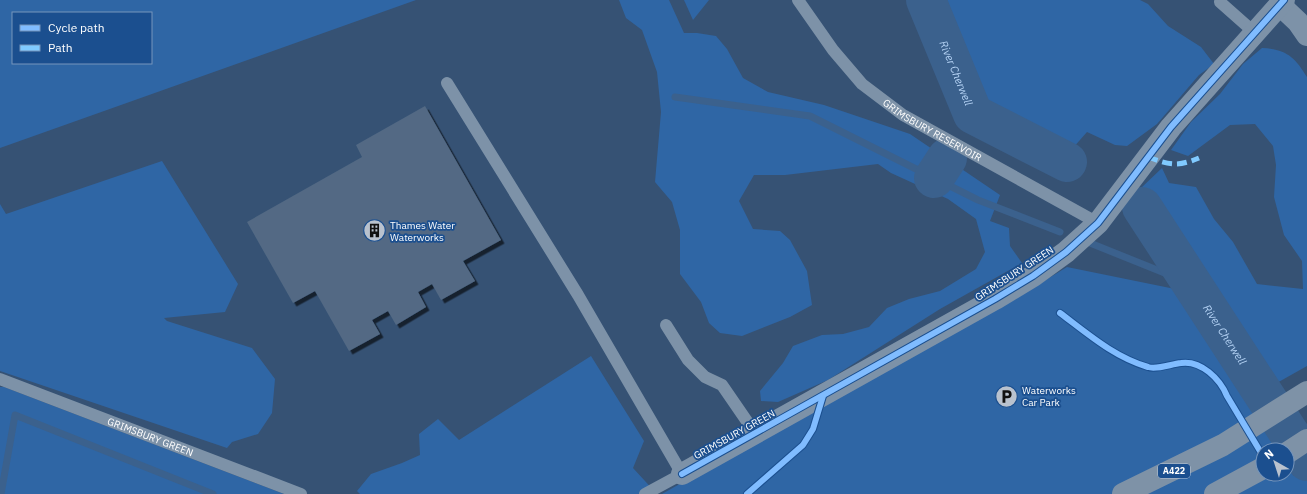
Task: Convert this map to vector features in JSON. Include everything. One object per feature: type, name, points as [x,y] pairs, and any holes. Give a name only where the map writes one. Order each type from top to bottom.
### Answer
[{"type":"highway","name":"A422","points":[[1123,494],[1223,445],[1307,392]]},
{"type":"highway","points":[[1295,448],[1307,440]]},
{"type":"highway","points":[[1215,494],[1255,473]]},
{"type":"street","name":"GRIMSBURY GREEN","points":[[682,474],[1033,276],[1066,252],[1101,219],[1171,126],[1282,3],[1307,35]]},
{"type":"lane","name":"GRIMSBURY RESERVOIR","points":[[798,0],[832,50],[862,84],[903,115],[1101,219]]},
{"type":"lane","points":[[1220,2],[1255,33]]},
{"type":"lane","points":[[447,83],[578,295],[682,474]]},
{"type":"lane","points":[[666,325],[688,360],[705,377],[722,384],[755,434]]},
{"type":"lane","name":"GRIMSBURY GREEN","points":[[0,379],[301,494]]},
{"type":"lane","name":"GRIMSBURY GREEN","points":[[645,494],[682,474]]},
{"type":"shaded area","points":[[0,0],[416,0],[0,148]]},
{"type":"shaded area","points":[[619,0],[669,0],[684,33],[697,33],[716,36],[727,49],[743,78],[768,92],[824,105],[910,134],[1000,195],[990,221],[1009,228],[1010,246],[1022,263],[940,309],[828,380],[778,402],[761,401],[760,391],[783,363],[793,346],[822,335],[843,334],[869,327],[887,308],[909,299],[940,291],[976,269],[985,252],[976,219],[948,199],[891,173],[878,164],[785,175],[754,175],[739,201],[753,229],[780,231],[790,240],[807,271],[812,305],[790,317],[742,336],[720,333],[709,323],[701,302],[680,274],[680,230],[672,202],[655,182],[661,112],[657,72],[642,30],[626,18]]},
{"type":"shaded area","points":[[684,0],[709,0],[693,20]]},
{"type":"shaded area","points":[[945,0],[1140,0],[1148,4],[1168,26],[1201,47],[1214,64],[1199,75],[1157,124],[1127,146],[1115,145],[1087,132],[1072,149],[985,109]]},
{"type":"shaded area","points":[[1262,48],[1277,50],[1289,55],[1294,59],[1307,77],[1307,366],[1275,384],[1265,386],[1160,219],[1142,199],[1141,188],[1162,168],[1169,183],[1196,187],[1214,219],[1233,242],[1257,284],[1303,289],[1302,261],[1284,235],[1274,197],[1276,165],[1273,146],[1255,124],[1230,125],[1188,156],[1171,150],[1191,122],[1220,94],[1243,64]]},
{"type":"shaded area","points":[[162,161],[238,284],[225,312],[164,318],[167,321],[252,348],[275,379],[272,413],[258,434],[232,442],[227,448],[0,371],[0,204],[6,214]]},
{"type":"shaded area","points":[[1067,267],[1175,289],[1272,442],[1255,442],[1255,482],[1295,482],[1295,475],[1307,468],[1307,494],[662,494],[893,363],[1031,289]]},
{"type":"shaded area","points":[[591,356],[644,441],[633,468],[657,494],[360,494],[357,491],[371,474],[420,455],[419,434],[438,419],[459,440]]},
{"type":"shaded area","points":[[0,387],[4,387],[284,494],[0,494]]},
{"type":"building","name":"Thames Water Waterworks","points":[[425,106],[501,240],[463,261],[475,281],[441,300],[432,284],[418,292],[426,307],[396,325],[388,311],[372,320],[380,334],[349,351],[315,291],[293,303],[247,222],[362,157],[356,145]]},
{"type":"waterway","name":"River Cherwell","points":[[926,0],[973,114],[1067,162]]},
{"type":"waterway","points":[[675,97],[810,116],[978,200],[1060,232]]},
{"type":"waterway","points":[[934,178],[947,158]]},
{"type":"waterway","name":"River Cherwell","points":[[1142,207],[1307,461]]},
{"type":"waterway","points":[[1090,243],[1192,284]]},
{"type":"waterway","points":[[1,494],[15,415],[213,494]]},
{"type":"marked path","points":[[1148,157],[1174,164],[1185,163],[1199,158]]},
{"type":"cycle path","points":[[682,474],[995,299],[1033,276],[1066,252],[1098,223],[1171,127],[1284,0]]},
{"type":"cycle path","points":[[1060,313],[1091,337],[1136,363],[1152,368],[1188,363],[1196,364],[1209,372],[1220,383],[1255,443]]},
{"type":"cycle path","points":[[747,494],[803,445],[813,429],[823,396]]},
{"type":"place","name":"Thames Water Waterworks","points":[[374,231]]},
{"type":"place","name":"Waterworks Car Park","points":[[1006,396]]}]
